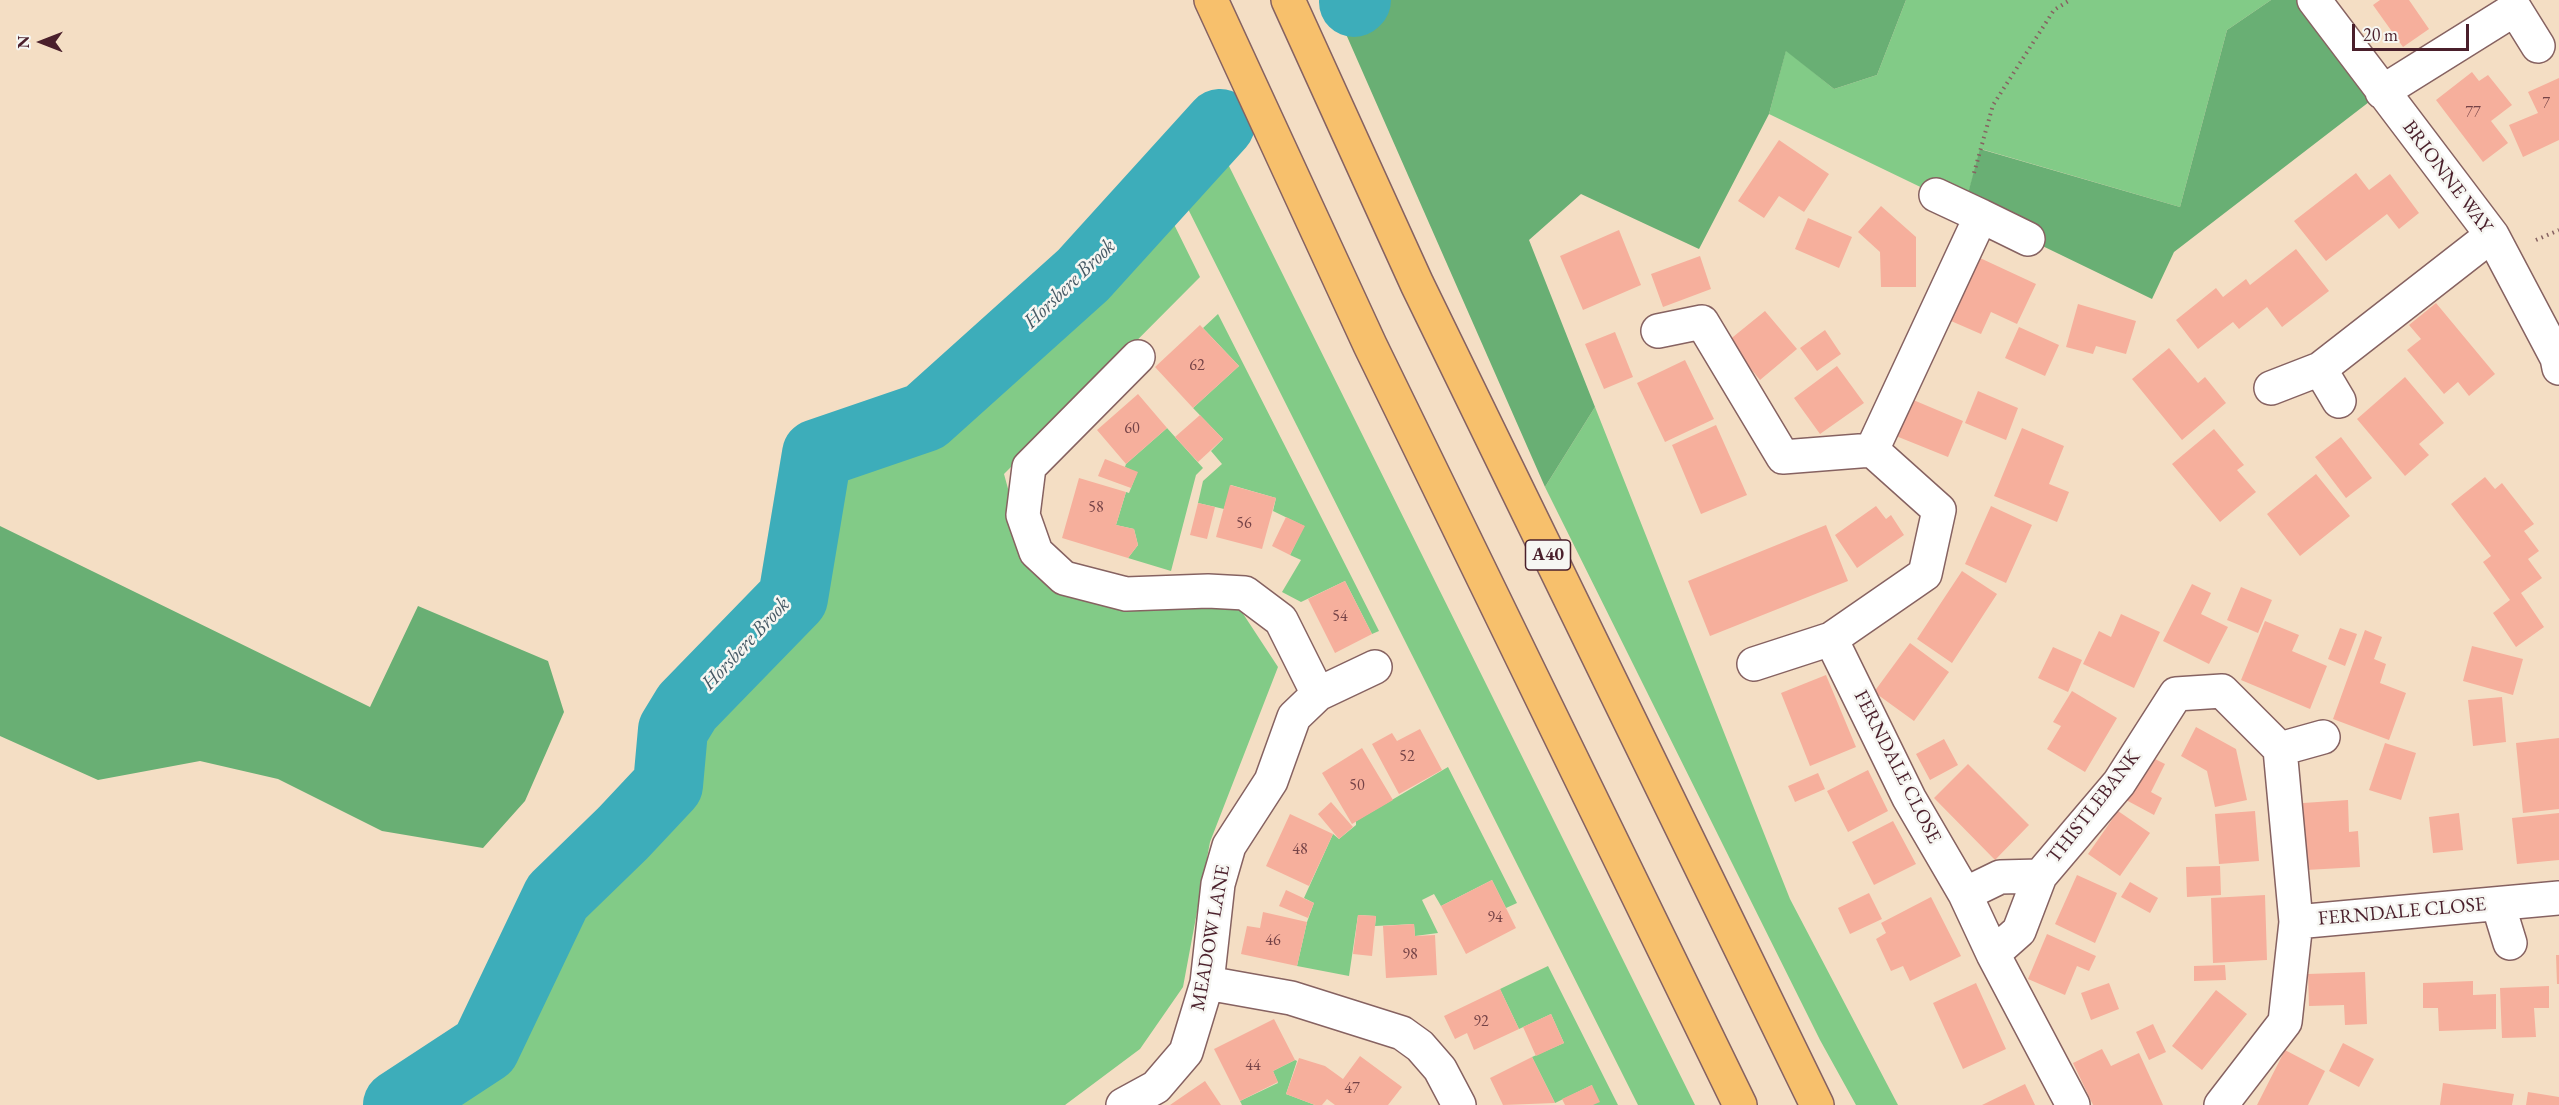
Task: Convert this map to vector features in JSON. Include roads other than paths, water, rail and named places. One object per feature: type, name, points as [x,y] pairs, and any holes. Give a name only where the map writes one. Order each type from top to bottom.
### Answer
[{"type":"highway","points":[[1211,0],[1375,356],[1740,1105]]},
{"type":"highway","name":"A40","points":[[1288,0],[1417,284],[1817,1105]]},
{"type":"street","name":"BRIONNE WAY","points":[[2314,0],[2492,235],[2557,358],[2559,368]]},
{"type":"street","points":[[2382,92],[2515,9],[2538,46]]},
{"type":"street","points":[[1872,450],[1960,206],[2028,239]]},
{"type":"street","points":[[2271,388],[2320,369],[2492,235]]},
{"type":"street","points":[[1658,332],[1702,322],[1783,457],[1872,450],[1939,510],[1925,574],[1831,639],[1754,664]]},
{"type":"street","points":[[1138,357],[1029,467],[1023,515],[1036,552],[1064,578],[1126,594],[1208,591],[1245,593],[1281,620],[1318,694]]},
{"type":"street","points":[[2320,369],[2339,401]]},
{"type":"street","name":"FERNDALE CLOSE","points":[[1831,639],[1909,798],[1965,894],[1993,954],[2073,1105]]},
{"type":"street","name":"MEADOW LANE","points":[[1123,1105],[1156,1087],[1186,1052],[1207,983],[1218,884],[1229,846],[1271,781],[1294,717],[1318,694],[1375,667]]},
{"type":"street","name":"THISTLEBANK","points":[[2040,876],[2119,783],[2176,694],[2222,691],[2280,749]]},
{"type":"street","points":[[2296,922],[2280,749],[2323,737]]},
{"type":"street","points":[[1965,894],[2000,877],[2040,876],[2019,931],[1993,954]]},
{"type":"street","name":"FERNDALE CLOSE","points":[[2221,1105],[2285,1022],[2296,922],[2559,898]]},
{"type":"street","name":"FERNDALE CLOSE","points":[[2498,904],[2510,943]]},
{"type":"street","points":[[1207,983],[1291,998],[1402,1033],[1420,1046],[1440,1069],[1459,1105]]},
{"type":"waterway","name":"Horsbere Brook","points":[[398,1105],[485,1048],[557,897],[623,833],[668,785],[673,730],[687,707],[793,598],[817,454],[925,417],[1083,275],[1220,124]]}]
